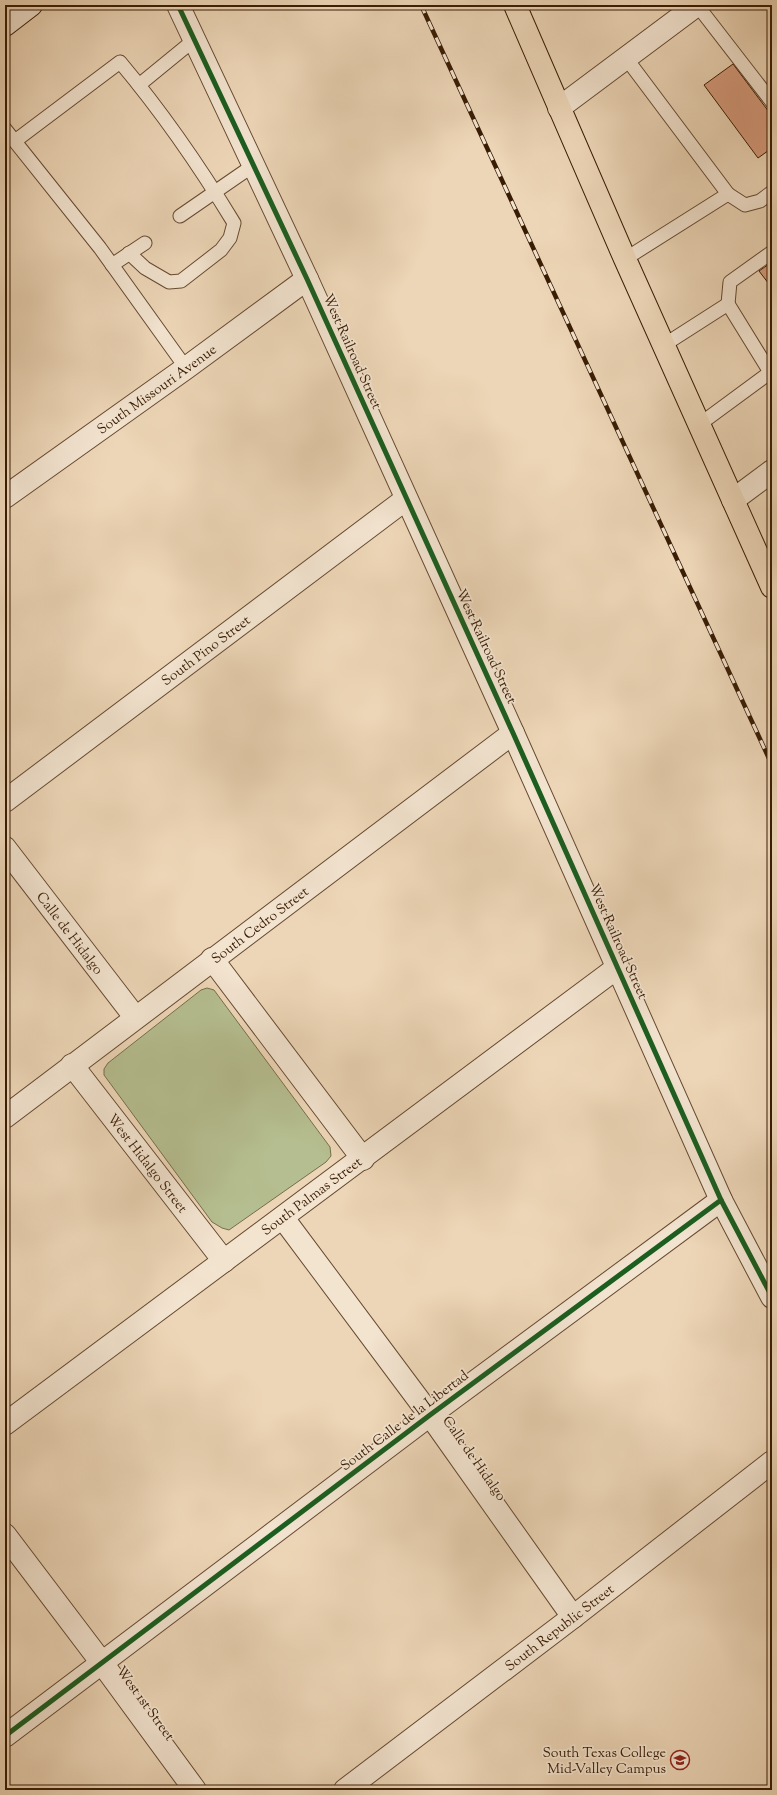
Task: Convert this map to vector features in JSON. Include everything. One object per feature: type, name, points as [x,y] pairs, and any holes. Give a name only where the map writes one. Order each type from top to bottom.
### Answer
[{"type":"main road","points":[[515,5],[625,259],[772,587]]},
{"type":"street","points":[[5,25],[31,5]]},
{"type":"street","name":"West Railroad Street","points":[[178,5],[307,278],[513,733],[721,1200],[772,1297]]},
{"type":"street","points":[[559,108],[697,5]]},
{"type":"street","name":"South Missouri Avenue","points":[[5,497],[186,368],[307,278]]},
{"type":"street","points":[[733,500],[772,471]]},
{"type":"street","name":"South Pino Street","points":[[5,801],[406,499]]},
{"type":"street","name":"South Cedro Street","points":[[5,1117],[135,1017],[513,733]]},
{"type":"street","name":"Calle de Hidalgo","points":[[5,848],[135,1017]]},
{"type":"street","points":[[212,959],[363,1158]]},
{"type":"street","name":"South Palmas Street","points":[[5,1424],[618,967]]},
{"type":"street","name":"West Hidalgo Street","points":[[72,1065],[224,1262]]},
{"type":"street","name":"South Calle de la Libertad","points":[[5,1736],[430,1415],[721,1200]]},
{"type":"street","name":"Calle de Hidalgo","points":[[283,1218],[430,1415],[573,1617]]},
{"type":"street","name":"South Republic Street","points":[[345,1790],[573,1617],[772,1462]]},
{"type":"street","name":"West 1st Street","points":[[5,1535],[102,1663],[194,1790]]},
{"type":"lane","points":[[697,5],[772,102]]},
{"type":"lane","points":[[139,85],[194,40]]},
{"type":"lane","points":[[626,58],[728,194],[745,205],[760,201],[772,192]]},
{"type":"lane","points":[[15,141],[120,62],[139,85],[215,191],[234,223],[230,238],[221,250],[181,281],[169,282],[145,268],[129,253]]},
{"type":"lane","points":[[5,129],[112,265],[186,368]]},
{"type":"lane","points":[[180,216],[254,165]]},
{"type":"lane","points":[[625,259],[728,194]]},
{"type":"lane","points":[[112,265],[145,243]]},
{"type":"lane","points":[[700,424],[771,371],[728,304],[730,282],[772,252]]},
{"type":"lane","points":[[664,345],[728,304]]},
{"type":"green space","points":[[207,988],[214,990],[330,1147],[331,1156],[326,1162],[229,1230],[212,1222],[104,1075],[104,1069],[108,1063],[201,990]]},
{"type":"building","points":[[733,64],[772,116],[772,148],[758,158],[704,85]]},
{"type":"building","points":[[772,262],[772,288],[759,271]]},
{"type":"railway","points":[[421,5],[772,765]]},
{"type":"cycle path","points":[[178,5],[307,279],[513,733],[721,1200],[772,1297]]},
{"type":"cycle path","points":[[5,1736],[430,1415],[721,1200]]},
{"type":"place","name":"South Texas College Mid-Valley Campus","points":[[680,1760]]}]
